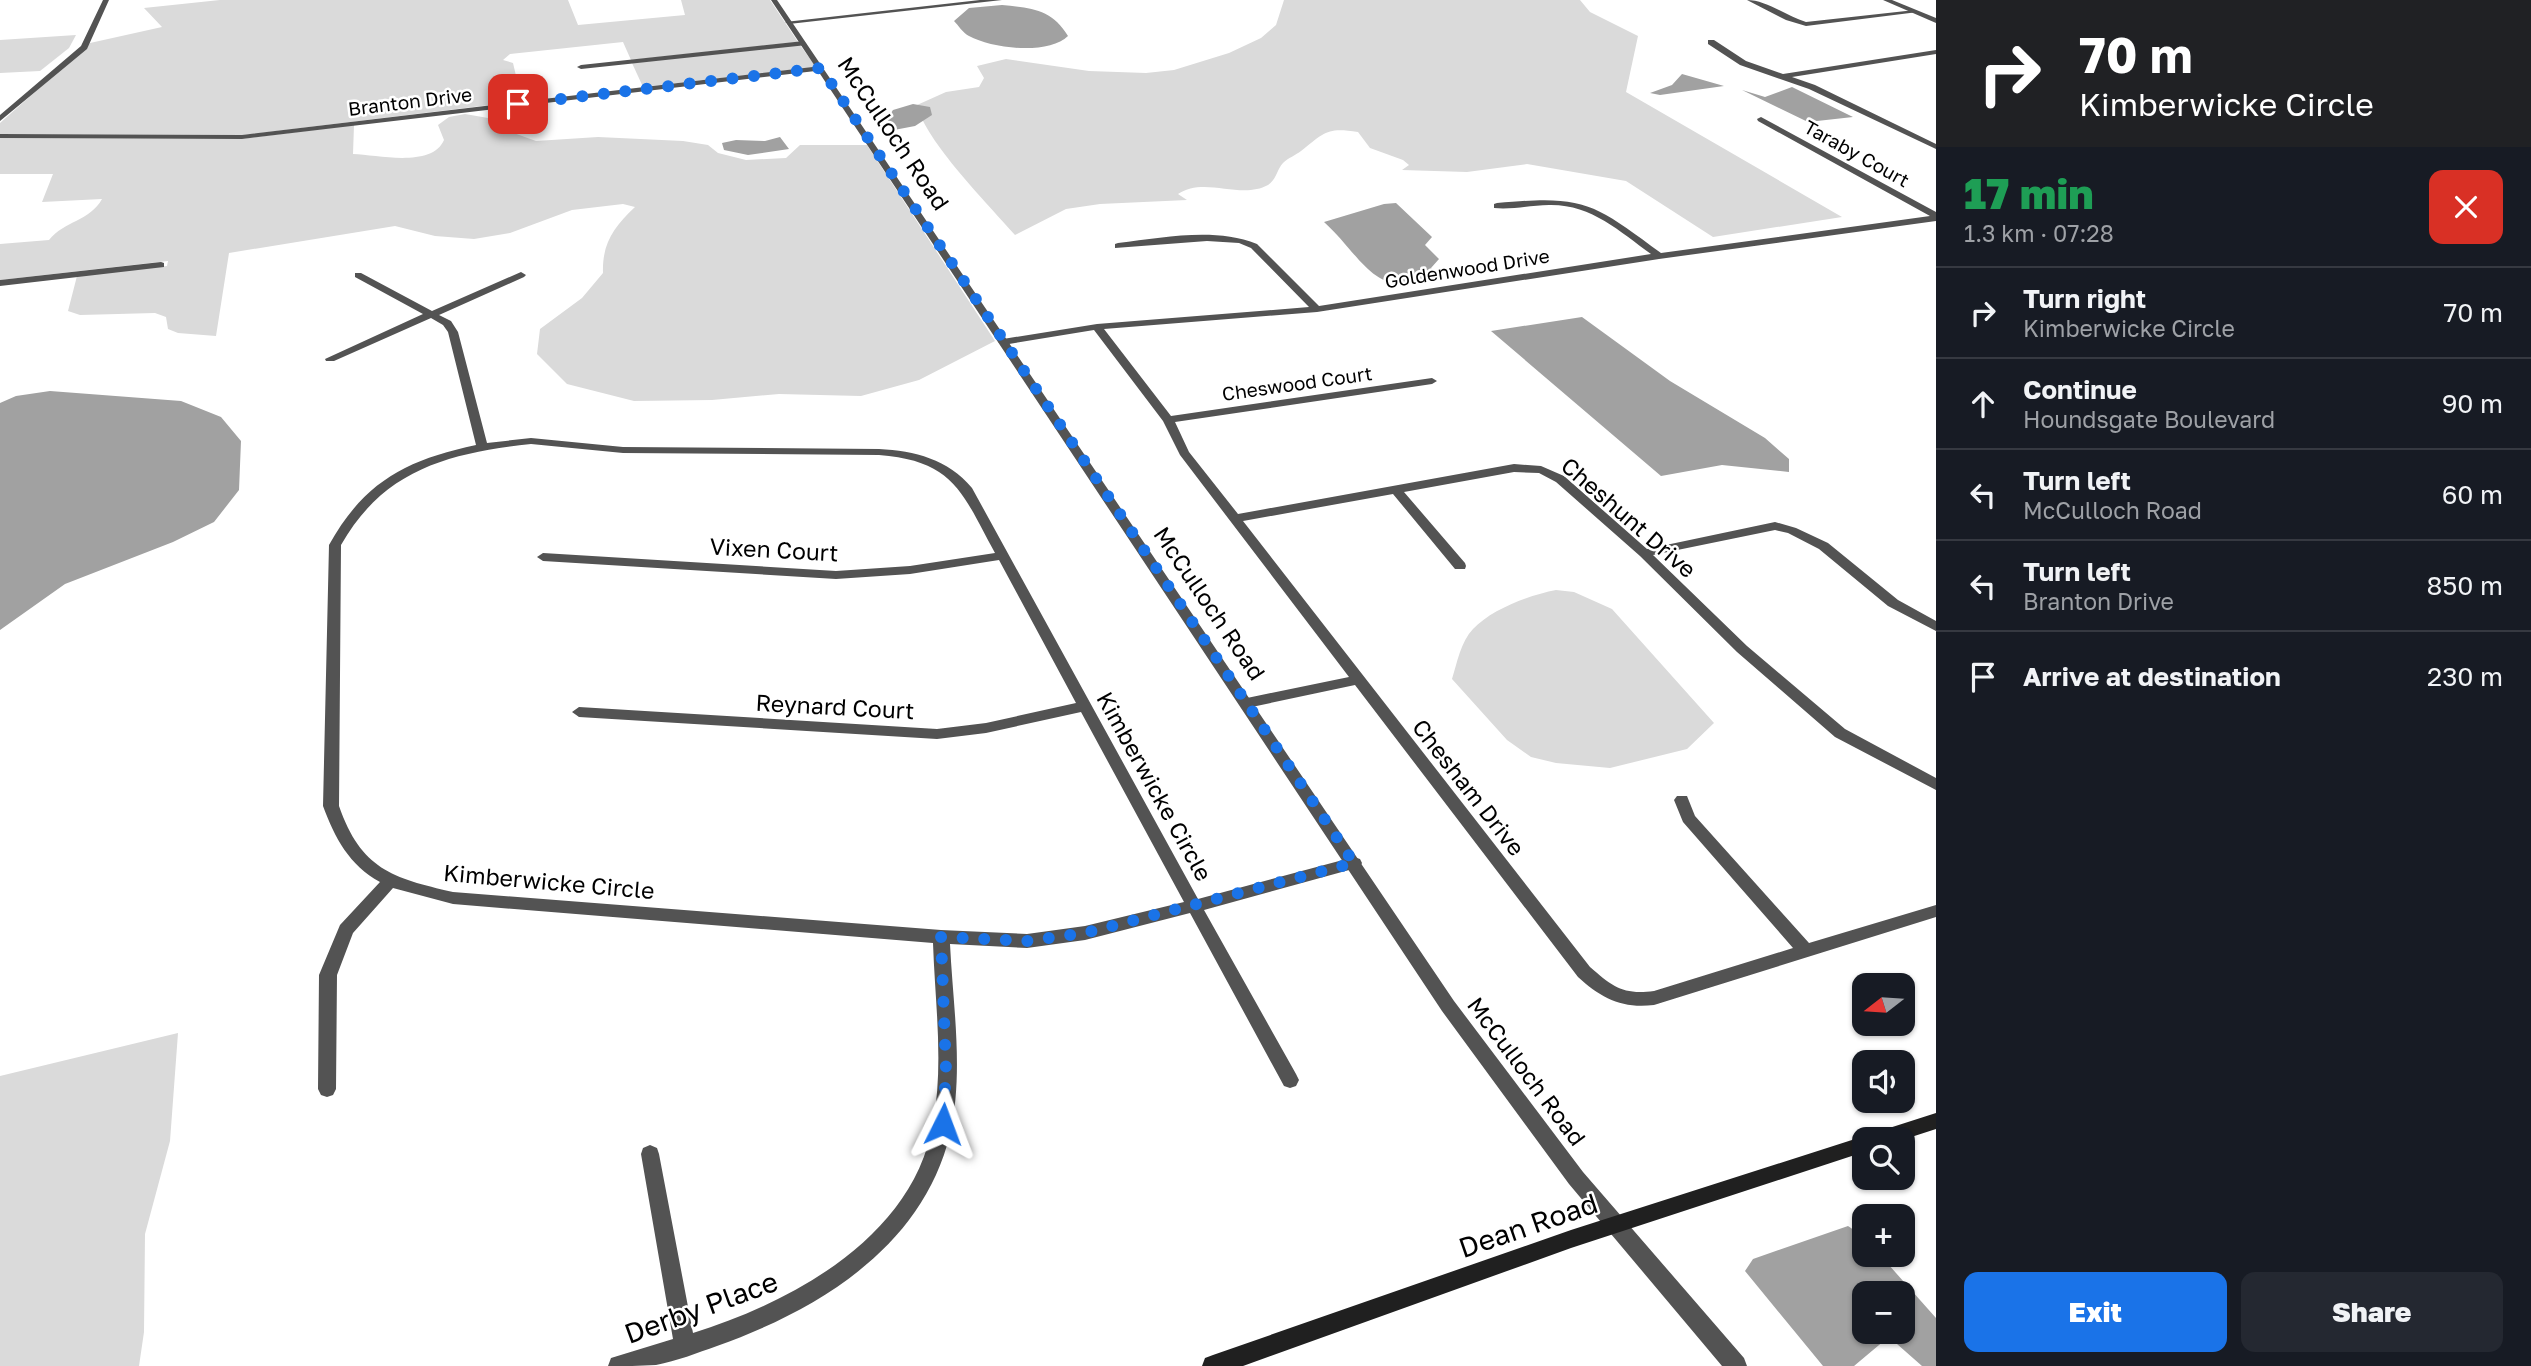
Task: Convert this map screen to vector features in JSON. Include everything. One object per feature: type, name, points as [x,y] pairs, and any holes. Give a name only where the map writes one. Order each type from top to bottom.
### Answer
[{"type":"main road","points":[[1915,1127],[1936,1121]]},
{"type":"main road","name":"Dean Road","points":[[1213,1366],[1617,1224],[1852,1147]]},
{"type":"street","points":[[0,119],[83,47],[106,0]]},
{"type":"street","name":"McCulloch Road","points":[[774,0],[1448,1006],[1522,1108],[1735,1366]]},
{"type":"street","points":[[789,22],[999,0]]},
{"type":"street","points":[[1751,0],[1788,19],[1806,23],[1915,12]]},
{"type":"street","points":[[1886,0],[1936,20]]},
{"type":"street","points":[[1711,42],[1743,62],[1812,87],[1936,147]]},
{"type":"street","points":[[580,67],[804,43]]},
{"type":"street","points":[[1781,77],[1936,51]]},
{"type":"street","name":"Branton Drive","points":[[0,136],[242,137],[821,68]]},
{"type":"street","name":"Taraby Court","points":[[1760,119],[1936,217]]},
{"type":"street","points":[[1497,206],[1560,202],[1576,204],[1594,210],[1659,256]]},
{"type":"street","name":"Goldenwood Drive","points":[[1003,342],[1097,327],[1317,309],[1659,256],[1936,217]]},
{"type":"street","points":[[1118,246],[1222,238],[1245,241],[1254,246],[1317,309]]},
{"type":"street","points":[[0,283],[161,265]]},
{"type":"street","points":[[358,275],[447,323],[453,332],[482,446]]},
{"type":"street","points":[[330,359],[521,275]]},
{"type":"street","name":"Chesham Drive","points":[[1097,327],[1168,420],[1184,453],[1233,519],[1584,972],[1608,994],[1632,1002],[1654,998],[1936,911]]},
{"type":"street","name":"Cheswood Court","points":[[1168,420],[1432,381]]},
{"type":"street","name":"Kimberwicke Circle","points":[[557,441],[624,450],[907,454],[939,464],[955,475],[966,488],[1000,556],[1086,706],[1194,906],[1074,935],[1027,941],[941,937],[453,898],[389,883],[347,846],[331,806],[335,545],[343,525],[375,491],[419,466],[482,446],[557,441]]},
{"type":"street","name":"Cheshunt Drive","points":[[1233,519],[1514,468],[1541,470],[1560,479],[1644,553],[1742,649],[1840,733],[1936,785]]},
{"type":"street","points":[[1397,491],[1460,566]]},
{"type":"street","points":[[1644,553],[1776,526],[1794,529],[1816,541],[1896,605],[1936,626]]},
{"type":"street","name":"Vixen Court","points":[[543,557],[836,575],[911,570],[1000,556]]},
{"type":"street","points":[[1247,703],[1357,680]]},
{"type":"street","name":"Reynard Court","points":[[579,712],[937,734],[986,728],[1086,706]]},
{"type":"street","points":[[1682,800],[1688,818],[1806,951]]},
{"type":"street","points":[[1290,1080],[1194,906],[1354,863]]},
{"type":"street","points":[[327,1089],[328,975],[346,930],[389,883]]},
{"type":"street","name":"Derby Place","points":[[619,1366],[764,1319],[816,1293],[859,1262],[892,1226],[924,1181],[943,1124],[946,1070],[941,937]]},
{"type":"street","points":[[650,1154],[685,1346]]},
{"type":"shaded area","points":[[220,0],[568,0],[578,25],[685,15],[681,0],[770,0],[798,42],[631,60],[623,42],[510,54],[503,60],[513,63],[522,101],[243,135],[0,134],[0,123],[90,43],[162,27],[144,8]]},
{"type":"shaded area","points":[[1284,0],[1580,0],[1590,12],[1638,36],[1626,92],[1842,217],[1713,237],[1626,181],[1527,164],[1467,172],[1402,170],[1409,165],[1403,160],[1370,148],[1358,132],[1339,130],[1321,135],[1281,165],[1271,183],[1257,189],[1199,187],[1178,194],[1187,200],[1100,204],[1066,209],[1015,235],[945,154],[922,120],[917,105],[946,92],[979,87],[984,78],[977,66],[1006,59],[1089,71],[1146,73],[1174,70],[1229,53],[1261,38],[1276,25]]},
{"type":"shaded area","points":[[1002,5],[1031,9],[1048,15],[1068,36],[1048,46],[1006,47],[969,36],[954,21],[969,8]]},
{"type":"shaded area","points":[[76,35],[69,48],[40,71],[0,73],[0,40]]},
{"type":"shaded area","points":[[800,45],[816,67],[643,87],[632,63]]},
{"type":"shaded area","points":[[1682,74],[1724,86],[1660,95],[1650,93],[1672,85]]},
{"type":"shaded area","points":[[1792,87],[1853,117],[1808,122],[1742,90],[1765,97]]},
{"type":"shaded area","points":[[913,104],[930,107],[932,115],[915,126],[894,130],[887,119],[893,110]]},
{"type":"shaded area","points":[[465,114],[488,118],[500,128],[536,141],[598,137],[683,141],[708,145],[718,153],[746,160],[786,158],[800,145],[867,145],[995,341],[919,380],[861,396],[779,394],[712,400],[634,401],[567,384],[537,354],[540,329],[582,298],[603,273],[607,244],[621,222],[635,207],[623,204],[572,210],[510,233],[474,239],[435,236],[395,226],[229,253],[216,336],[178,333],[168,329],[166,317],[155,313],[80,315],[68,311],[77,276],[167,266],[168,261],[0,280],[0,244],[49,240],[91,212],[102,199],[42,202],[53,174],[0,174],[0,138],[240,139],[354,125],[353,154],[403,158],[417,157],[438,149],[444,140],[438,125],[449,117]]},
{"type":"shaded area","points":[[780,137],[789,149],[748,155],[724,150],[722,143],[736,140],[765,141]]},
{"type":"shaded area","points":[[1396,203],[1432,237],[1425,245],[1439,259],[1431,268],[1439,275],[1418,283],[1385,281],[1372,273],[1324,222]]},
{"type":"shaded area","points":[[1582,317],[1670,381],[1765,438],[1789,459],[1789,472],[1722,465],[1661,476],[1491,331]]},
{"type":"shaded area","points":[[50,391],[181,401],[221,417],[241,441],[239,490],[214,522],[173,542],[65,584],[0,630],[0,403],[16,396]]},
{"type":"shaded area","points":[[1556,590],[1574,592],[1612,609],[1714,723],[1687,749],[1610,768],[1556,763],[1531,757],[1507,740],[1452,679],[1460,652],[1473,629],[1490,615],[1523,599]]},
{"type":"shaded area","points":[[178,1033],[170,1141],[145,1234],[144,1332],[139,1366],[0,1366],[0,1076]]},
{"type":"shaded area","points":[[1848,1226],[1852,1229],[1852,1267],[1891,1267],[1903,1281],[1852,1281],[1852,1344],[1880,1344],[1854,1366],[1823,1366],[1745,1271],[1753,1259]]},
{"type":"shaded area","points":[[1915,1294],[1936,1318],[1936,1366],[1922,1366],[1897,1344],[1915,1344]]},
{"type":"route","points":[[518,104],[821,68],[1354,863],[1085,933],[1027,941],[941,937],[946,1070],[943,1124]]}]
